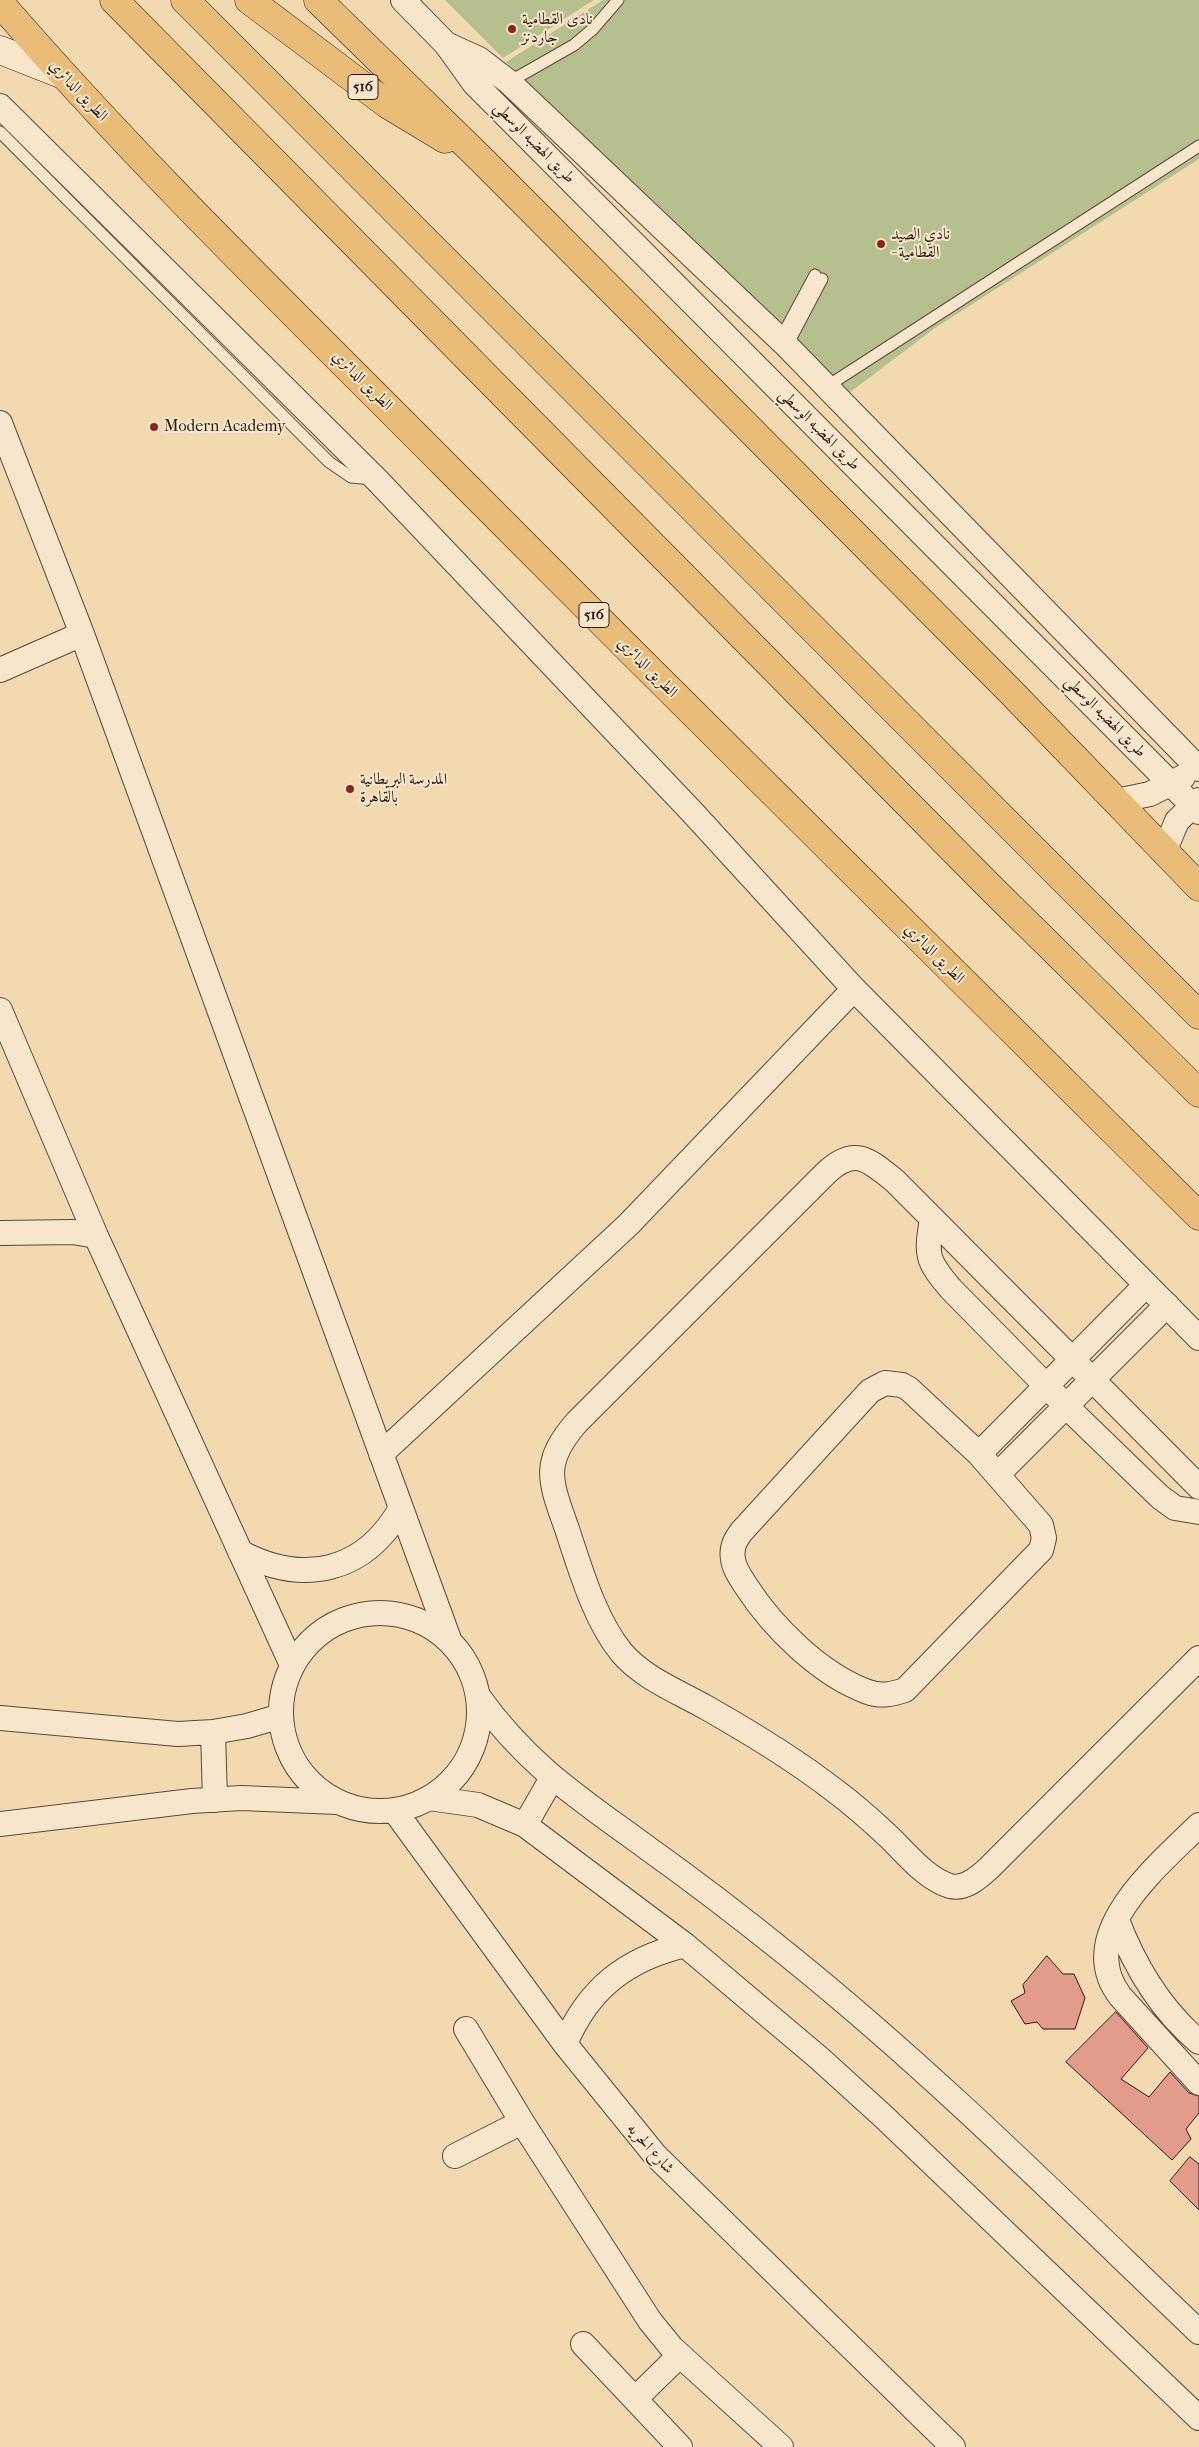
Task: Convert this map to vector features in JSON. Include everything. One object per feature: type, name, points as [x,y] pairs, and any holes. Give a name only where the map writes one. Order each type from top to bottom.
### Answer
[{"type":"highway","points":[[114,0],[974,872],[1199,1093]]},
{"type":"highway","points":[[185,0],[1199,1015]]},
{"type":"highway","name":"516","points":[[249,0],[386,104],[485,163]]},
{"type":"highway","name":"516","points":[[318,0],[485,163],[1199,887]]},
{"type":"highway","name":"الطريق الدائري","points":[[0,3],[61,74],[205,223],[734,756],[1199,1216]]},
{"type":"street","name":"طريق الهضبه الوسطي","points":[[403,0],[446,44],[474,83],[1172,784],[1197,805]]},
{"type":"street","name":"طريق الهضبه الوسطي","points":[[446,44],[479,59],[510,82],[784,343],[1199,768]]},
{"type":"street","points":[[0,50],[61,74]]},
{"type":"street","points":[[0,106],[167,286],[245,364],[377,480],[694,814],[854,989],[1199,1338]]},
{"type":"street","points":[[757,367],[784,343]]},
{"type":"street","points":[[0,423],[82,634],[450,1642]]},
{"type":"street","points":[[0,670],[82,634]]},
{"type":"street","points":[[1116,801],[1139,798],[1172,784],[1199,768]]},
{"type":"street","points":[[1164,852],[1177,821],[1197,805]]},
{"type":"street","points":[[382,1454],[628,1225],[854,989]]},
{"type":"street","points":[[0,1010],[96,1236],[292,1665]]},
{"type":"street","points":[[1199,1487],[895,1181],[876,1165],[857,1157],[843,1159],[820,1179],[564,1436],[554,1458],[552,1482],[572,1545],[609,1636],[623,1654],[650,1676],[773,1747],[805,1768],[862,1813],[931,1876],[949,1885],[957,1887],[976,1879],[989,1868],[1199,1658]]},
{"type":"street","points":[[932,1219],[927,1248],[930,1259],[938,1274],[1046,1386],[1160,1497],[1175,1508],[1199,1512]]},
{"type":"street","points":[[0,1234],[73,1232],[96,1236]]},
{"type":"street","points":[[979,1454],[1146,1285]]},
{"type":"street","points":[[998,1474],[1167,1306]]},
{"type":"street","points":[[894,1383],[909,1389],[979,1454],[1041,1525],[1044,1544],[1041,1550],[905,1690],[887,1695],[868,1692],[816,1662],[772,1621],[737,1571],[732,1550],[735,1540],[870,1391],[877,1386],[894,1383]]},
{"type":"street","points":[[240,1552],[275,1568],[313,1571],[331,1567],[349,1560],[372,1545],[392,1524],[401,1508]]},
{"type":"street","points":[[365,1614],[396,1614],[425,1624],[450,1642],[463,1658],[472,1676],[478,1696],[478,1726],[469,1755],[452,1780],[429,1798],[412,1806],[394,1810],[367,1810],[341,1802],[317,1788],[298,1768],[286,1743],[281,1716],[283,1690],[292,1665],[311,1640],[336,1623],[365,1614]]},
{"type":"street","points":[[478,1696],[512,1740],[552,1778],[720,1901],[859,2014],[934,2080],[1199,2332]]},
{"type":"street","points":[[0,1718],[178,1734],[213,1732],[247,1726],[281,1716]]},
{"type":"street","points":[[213,1732],[215,1800]]},
{"type":"street","points":[[525,1825],[552,1778]]},
{"type":"street","points":[[429,1798],[478,1805],[525,1825],[685,1945],[804,2045],[884,2117],[1199,2418]]},
{"type":"street","points":[[0,1824],[215,1800],[291,1799],[341,1802]]},
{"type":"street","name":"شارع الحريه","points":[[394,1810],[565,2044],[624,2120],[674,2176],[953,2447]]},
{"type":"street","points":[[1196,2073],[1112,1986],[1107,1975],[1106,1950],[1117,1920],[1138,1886],[1199,1825]]},
{"type":"street","points":[[1117,1920],[1126,1942],[1148,1983],[1176,2020],[1199,2042]]},
{"type":"street","points":[[565,2044],[581,2012],[591,1998],[618,1974],[650,1955],[685,1945]]},
{"type":"street","points":[[466,2029],[522,2122],[660,2335],[781,2447]]},
{"type":"street","points":[[455,2156],[522,2122]]},
{"type":"street","points":[[582,2344],[680,2447]]},
{"type":"street","points":[[634,2399],[680,2355]]},
{"type":"lane","points":[[510,82],[578,41],[593,29],[618,0]]},
{"type":"lane","points":[[0,132],[167,286]]},
{"type":"lane","points":[[826,387],[1199,146]]},
{"type":"lane","points":[[784,343],[792,336],[819,277]]},
{"type":"green space","name":"نادى القطامية جاردنز","points":[[445,0],[594,0],[503,58]]},
{"type":"green space","name":"نادي الصيد - القطامية","points":[[603,0],[1199,0],[1199,159],[935,328],[849,393],[506,62]]},
{"type":"building","points":[[1047,1956],[1063,1974],[1074,1974],[1085,1998],[1075,2029],[1043,2029],[1037,2022],[1025,2024],[1011,2001],[1025,1993],[1023,1985]]},
{"type":"building","points":[[1116,2012],[1148,2048],[1121,2079],[1149,2097],[1170,2072],[1189,2093],[1199,2096],[1199,2113],[1186,2129],[1191,2139],[1172,2160],[1066,2062]]},
{"type":"building","points":[[1190,2157],[1199,2164],[1199,2210],[1170,2181]]},
{"type":"place","name":"نادى القطامية جاردنز","points":[[512,29]]},
{"type":"place","name":"نادي الصيد - القطامية","points":[[881,244]]},
{"type":"place","name":"Modern Academy","points":[[154,427]]},
{"type":"place","name":"المدرسة البريطانية بالقاهرة","points":[[350,789]]}]
